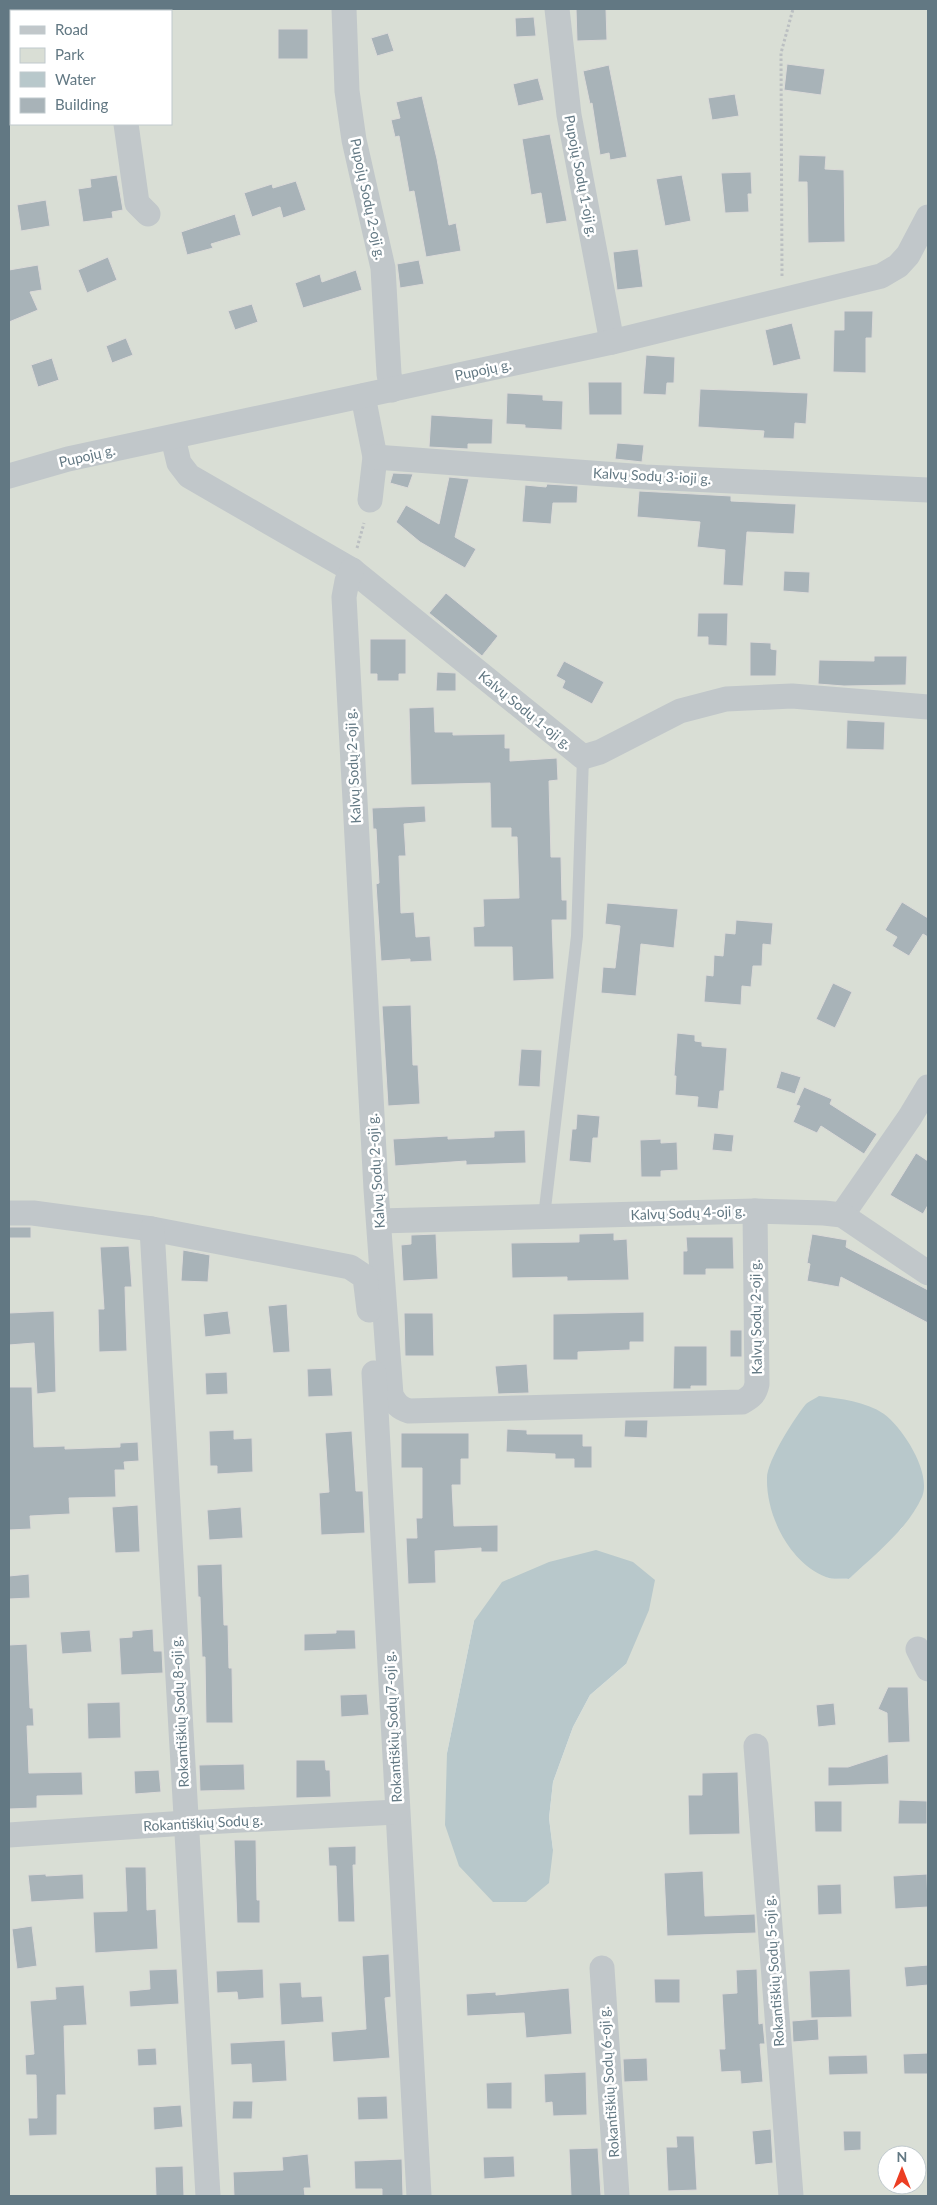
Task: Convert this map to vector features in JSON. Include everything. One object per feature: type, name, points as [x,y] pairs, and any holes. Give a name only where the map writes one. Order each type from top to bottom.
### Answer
[{"type":"street","name":"Pupojų Sodų 2-oji g.","points":[[344,9],[347,91],[354,140],[383,268],[389,374],[392,390]]},
{"type":"street","name":"Pupojų Sodų 1-oji g.","points":[[557,9],[569,115],[612,342]]},
{"type":"street","points":[[126,125],[137,203],[148,214]]},
{"type":"street","name":"Pupojų g.","points":[[9,476],[68,459],[173,438],[612,342],[881,276],[898,266],[908,255],[928,217]]},
{"type":"street","points":[[363,396],[375,457],[370,500]]},
{"type":"street","name":"Kalvų Sodų 1-oji g.","points":[[173,438],[179,463],[188,476],[352,570],[583,757],[600,752],[680,712],[726,699],[792,696],[928,707]]},
{"type":"street","name":"Kalvų Sodų 3-ioji g.","points":[[375,457],[645,477],[928,490]]},
{"type":"street","name":"Kalvų Sodų 2-oji g.","points":[[352,570],[347,581],[344,597],[376,1189],[391,1395],[397,1406],[409,1410],[742,1402],[755,1392],[757,1384],[755,1211]]},
{"type":"street","points":[[928,1087],[910,1118],[842,1215],[928,1273]]},
{"type":"street","name":"Kalvų Sodų 4-oji g.","points":[[379,1221],[755,1211],[842,1215]]},
{"type":"street","points":[[9,1213],[33,1213],[152,1229]]},
{"type":"street","name":"Rokantiškių Sodų 7-oji g.","points":[[152,1229],[350,1266],[365,1277],[367,1284],[378,1427],[397,1812],[419,2196]]},
{"type":"street","name":"Rokantiškių Sodų 8-oji g.","points":[[152,1229],[208,2196]]},
{"type":"street","name":"Rokantiškių Sodų 5-oji g.","points":[[756,1746],[791,2196]]},
{"type":"street","name":"Rokantiškių Sodų g.","points":[[9,1835],[186,1823],[397,1812]]},
{"type":"street","name":"Rokantiškių Sodų 6-oji g.","points":[[602,1968],[617,2196]]},
{"type":"lane","points":[[544,1217],[577,936],[583,757]]},
{"type":"path","points":[[786,300],[781,274],[781,54],[794,9]]},
{"type":"path","points":[[352,570],[370,500]]},
{"type":"green space","points":[[9,9],[928,9],[928,2196],[9,2196]],"holes":[[[903,1527],[849,1579],[827,1578]],[[474,1621],[626,1664],[590,1695],[573,1727],[553,1782],[549,1818],[553,1850],[447,1753]]]},
{"type":"water","points":[[819,1396],[861,1403],[884,1414],[907,1440],[914,1452],[923,1476],[924,1487],[922,1497],[916,1509],[890,1541],[849,1579],[826,1577],[801,1561],[791,1550],[776,1522],[768,1493],[768,1470],[776,1451],[806,1404]]},
{"type":"water","points":[[596,1550],[633,1562],[655,1580],[649,1610],[626,1664],[590,1695],[573,1727],[553,1782],[549,1818],[553,1850],[549,1883],[526,1902],[493,1902],[459,1866],[445,1825],[447,1753],[474,1621],[502,1582],[549,1562]]},
{"type":"building","points":[[576,9],[606,9],[607,40],[577,41]]},
{"type":"building","points":[[534,17],[536,36],[516,37],[515,18]]},
{"type":"building","points":[[278,29],[308,29],[308,59],[278,59]]},
{"type":"building","points":[[388,33],[394,51],[377,56],[371,38]]},
{"type":"building","points":[[787,64],[825,69],[821,95],[784,90]]},
{"type":"building","points":[[609,65],[627,157],[610,160],[609,153],[600,155],[592,103],[590,104],[583,71]]},
{"type":"building","points":[[538,78],[544,100],[518,106],[513,84]]},
{"type":"building","points":[[735,94],[739,116],[712,120],[708,98]]},
{"type":"building","points":[[422,96],[437,159],[449,225],[456,223],[461,251],[426,257],[414,191],[409,192],[399,136],[395,137],[391,120],[400,118],[396,102]]},
{"type":"building","points":[[550,134],[567,221],[546,224],[541,193],[531,195],[522,139]]},
{"type":"building","points":[[799,155],[826,156],[825,169],[844,170],[845,242],[808,243],[807,182],[798,182]]},
{"type":"building","points":[[751,172],[752,194],[748,194],[749,212],[725,213],[721,173]]},
{"type":"building","points":[[117,175],[123,210],[112,212],[113,218],[83,222],[78,189],[91,187],[90,179]]},
{"type":"building","points":[[682,175],[691,221],[665,226],[656,179]]},
{"type":"building","points":[[296,181],[306,210],[283,218],[280,207],[252,217],[244,193],[272,184],[273,188]]},
{"type":"building","points":[[46,200],[50,226],[21,231],[17,205]]},
{"type":"building","points":[[235,214],[241,235],[211,244],[213,248],[187,255],[181,232]]},
{"type":"building","points":[[638,249],[643,287],[617,290],[613,252]]},
{"type":"building","points":[[108,257],[117,280],[87,293],[78,270]]},
{"type":"building","points":[[419,260],[424,284],[400,288],[397,264]]},
{"type":"building","points":[[38,265],[42,290],[30,292],[38,310],[9,322],[9,270]]},
{"type":"building","points":[[356,270],[362,290],[303,308],[295,283],[320,274],[322,282]]},
{"type":"building","points":[[252,304],[258,322],[235,330],[228,311]]},
{"type":"building","points":[[844,311],[873,311],[872,338],[866,338],[866,373],[833,372],[834,330],[844,330]]},
{"type":"building","points":[[792,323],[801,359],[773,366],[765,330]]},
{"type":"building","points":[[126,338],[133,355],[112,363],[106,346]]},
{"type":"building","points":[[646,355],[675,357],[674,383],[667,383],[666,395],[643,394]]},
{"type":"building","points":[[52,358],[59,380],[38,387],[31,365]]},
{"type":"building","points":[[588,382],[622,382],[622,415],[589,415]]},
{"type":"building","points":[[700,389],[808,393],[806,424],[795,423],[794,439],[763,438],[764,431],[698,427]]},
{"type":"building","points":[[507,393],[543,395],[543,400],[563,401],[562,430],[525,428],[525,425],[506,424]]},
{"type":"building","points":[[431,415],[493,419],[492,444],[468,444],[468,449],[429,447]]},
{"type":"building","points":[[617,443],[644,445],[642,462],[615,459]]},
{"type":"building","points":[[393,473],[413,474],[408,488],[390,483]]},
{"type":"building","points":[[449,477],[469,479],[455,537],[476,549],[465,568],[420,542],[396,522],[406,505],[439,524]]},
{"type":"building","points":[[547,484],[578,486],[577,503],[553,503],[551,524],[522,522],[525,485],[546,487]]},
{"type":"building","points":[[639,491],[731,496],[731,501],[796,504],[794,534],[747,532],[743,586],[723,585],[725,550],[697,547],[700,522],[637,517]]},
{"type":"building","points":[[784,571],[810,572],[809,593],[783,591]]},
{"type":"building","points":[[446,593],[498,636],[482,656],[429,613]]},
{"type":"building","points":[[698,613],[728,613],[727,646],[708,645],[708,637],[697,637]]},
{"type":"building","points":[[370,639],[406,639],[406,674],[399,674],[399,681],[377,681],[377,674],[370,674]]},
{"type":"building","points":[[750,642],[771,643],[771,649],[777,650],[776,676],[750,676]]},
{"type":"building","points":[[874,656],[907,656],[906,685],[844,686],[818,684],[819,660],[874,661]]},
{"type":"building","points":[[564,661],[604,682],[592,704],[562,688],[565,681],[556,676]]},
{"type":"building","points":[[437,672],[456,673],[456,691],[436,691]]},
{"type":"building","points":[[434,707],[435,732],[453,732],[453,735],[505,734],[505,748],[510,748],[510,761],[557,758],[558,780],[549,781],[551,857],[561,857],[562,900],[567,900],[567,920],[552,920],[554,979],[513,981],[512,947],[474,947],[473,927],[484,926],[483,899],[519,898],[517,837],[511,837],[511,828],[491,828],[490,783],[411,785],[409,708]]},
{"type":"building","points":[[847,720],[885,722],[884,750],[846,749]]},
{"type":"building","points":[[425,806],[426,822],[404,824],[406,856],[399,856],[401,913],[414,912],[416,937],[430,936],[432,961],[410,962],[410,959],[381,961],[376,884],[379,883],[376,829],[373,829],[372,808]]},
{"type":"building","points":[[902,902],[928,918],[928,937],[923,934],[909,956],[892,946],[897,937],[885,930]]},
{"type":"building","points":[[607,903],[678,909],[674,948],[641,944],[636,996],[601,993],[603,967],[615,968],[620,926],[605,924]]},
{"type":"building","points":[[736,920],[773,923],[771,945],[763,944],[762,966],[753,966],[751,987],[742,986],[741,1005],[704,1002],[706,975],[713,976],[714,955],[723,956],[725,933],[735,934]]},
{"type":"building","points":[[833,983],[852,992],[835,1028],[816,1019]]},
{"type":"building","points":[[411,1005],[413,1065],[418,1065],[420,1104],[388,1106],[382,1006]]},
{"type":"building","points":[[677,1033],[695,1035],[695,1041],[702,1042],[702,1046],[727,1048],[724,1091],[720,1091],[718,1109],[697,1107],[698,1097],[675,1095],[676,1076],[674,1076]]},
{"type":"building","points":[[521,1049],[542,1050],[540,1087],[518,1086]]},
{"type":"building","points":[[781,1071],[801,1077],[795,1094],[776,1088]]},
{"type":"building","points":[[804,1087],[832,1099],[830,1104],[877,1134],[864,1154],[821,1126],[817,1133],[793,1122],[800,1106],[796,1105]]},
{"type":"building","points":[[577,1114],[600,1116],[598,1138],[593,1138],[591,1163],[569,1161],[572,1129],[576,1129]]},
{"type":"building","points":[[525,1130],[526,1163],[466,1165],[466,1161],[395,1166],[393,1139],[448,1136],[448,1139],[494,1137],[494,1131]]},
{"type":"building","points":[[714,1133],[734,1135],[732,1152],[712,1150]]},
{"type":"building","points":[[661,1139],[661,1143],[677,1142],[678,1170],[661,1171],[661,1177],[641,1177],[640,1140]]},
{"type":"building","points":[[916,1153],[928,1161],[928,1205],[923,1214],[890,1195]]},
{"type":"building","points":[[9,1227],[31,1227],[31,1238],[9,1238]]},
{"type":"building","points":[[614,1233],[614,1240],[627,1239],[629,1280],[567,1281],[567,1277],[512,1278],[511,1243],[579,1242],[579,1234]]},
{"type":"building","points":[[436,1234],[438,1279],[403,1281],[401,1245],[411,1244],[411,1235]]},
{"type":"building","points":[[812,1234],[847,1240],[846,1247],[928,1290],[928,1323],[841,1277],[839,1287],[807,1281],[810,1264],[807,1263]]},
{"type":"building","points":[[686,1237],[733,1237],[734,1269],[706,1269],[706,1275],[683,1275],[683,1251],[687,1251]]},
{"type":"building","points":[[129,1246],[132,1287],[125,1287],[127,1351],[99,1352],[98,1309],[104,1309],[100,1247]]},
{"type":"building","points":[[183,1250],[210,1255],[208,1282],[181,1281]]},
{"type":"building","points":[[287,1304],[290,1352],[273,1353],[268,1306]]},
{"type":"building","points":[[54,1311],[56,1392],[37,1394],[34,1343],[9,1345],[9,1313]]},
{"type":"building","points":[[228,1311],[231,1334],[205,1337],[203,1314]]},
{"type":"building","points":[[644,1312],[644,1342],[630,1342],[630,1350],[578,1352],[578,1360],[553,1360],[553,1314]]},
{"type":"building","points":[[404,1313],[433,1313],[434,1356],[405,1356]]},
{"type":"building","points":[[730,1330],[742,1330],[742,1357],[730,1357]]},
{"type":"building","points":[[674,1346],[707,1346],[707,1386],[691,1386],[691,1389],[673,1389]]},
{"type":"building","points":[[527,1364],[529,1393],[498,1394],[495,1366]]},
{"type":"building","points":[[331,1368],[333,1396],[308,1397],[307,1369]]},
{"type":"building","points":[[227,1372],[228,1394],[206,1395],[205,1373]]},
{"type":"building","points":[[9,1387],[32,1387],[34,1447],[65,1446],[65,1449],[120,1447],[120,1443],[138,1442],[139,1461],[124,1462],[125,1470],[115,1470],[116,1497],[69,1498],[70,1514],[30,1516],[31,1529],[9,1530]]},
{"type":"building","points":[[625,1420],[648,1420],[647,1438],[624,1437]]},
{"type":"building","points":[[507,1429],[527,1430],[527,1434],[583,1434],[583,1446],[592,1446],[592,1468],[574,1468],[574,1459],[555,1459],[555,1454],[506,1452]]},
{"type":"building","points":[[234,1430],[234,1439],[252,1438],[253,1472],[217,1474],[217,1466],[210,1466],[209,1431]]},
{"type":"building","points":[[352,1431],[356,1491],[363,1491],[365,1533],[321,1535],[319,1493],[329,1492],[325,1433]]},
{"type":"building","points":[[401,1433],[469,1433],[469,1459],[461,1459],[461,1485],[452,1485],[454,1526],[498,1525],[498,1552],[481,1552],[481,1548],[435,1551],[436,1583],[408,1584],[406,1538],[417,1538],[416,1518],[422,1518],[422,1468],[401,1468]]},
{"type":"building","points":[[138,1505],[140,1552],[115,1553],[112,1507]]},
{"type":"building","points":[[241,1507],[243,1538],[209,1540],[207,1510]]},
{"type":"building","points":[[222,1564],[224,1625],[228,1625],[229,1668],[232,1668],[233,1723],[206,1723],[205,1657],[202,1657],[197,1565]]},
{"type":"building","points":[[29,1574],[30,1598],[9,1599],[9,1576]]},
{"type":"building","points":[[153,1629],[154,1651],[162,1651],[163,1673],[121,1675],[119,1638],[132,1637],[132,1631]]},
{"type":"building","points":[[90,1630],[92,1652],[62,1654],[60,1632]]},
{"type":"building","points":[[336,1630],[355,1630],[356,1649],[304,1651],[304,1634],[336,1633]]},
{"type":"building","points":[[27,1644],[30,1708],[33,1708],[34,1726],[27,1726],[29,1773],[82,1772],[83,1795],[37,1796],[37,1808],[9,1809],[9,1645]]},
{"type":"building","points":[[888,1687],[908,1687],[910,1742],[888,1743],[887,1713],[878,1709]]},
{"type":"building","points":[[367,1694],[369,1715],[341,1717],[340,1695]]},
{"type":"building","points":[[120,1702],[121,1738],[88,1739],[87,1703]]},
{"type":"building","points":[[834,1703],[836,1725],[818,1727],[816,1705]]},
{"type":"building","points":[[888,1754],[889,1784],[828,1786],[828,1767],[848,1767]]},
{"type":"building","points":[[296,1760],[325,1760],[326,1770],[330,1770],[331,1797],[296,1798]]},
{"type":"building","points":[[244,1764],[245,1790],[200,1791],[199,1765]]},
{"type":"building","points":[[159,1770],[161,1792],[135,1794],[134,1771]]},
{"type":"building","points":[[738,1772],[740,1834],[689,1835],[688,1795],[702,1795],[702,1773]]},
{"type":"building","points":[[899,1800],[927,1801],[927,1824],[898,1824]]},
{"type":"building","points":[[814,1801],[842,1801],[842,1832],[815,1832]]},
{"type":"building","points":[[234,1840],[256,1840],[257,1900],[260,1900],[260,1923],[237,1923]]},
{"type":"building","points":[[356,1846],[356,1865],[353,1865],[355,1922],[338,1922],[336,1866],[329,1866],[328,1847]]},
{"type":"building","points":[[125,1867],[146,1867],[147,1910],[156,1909],[158,1949],[95,1953],[93,1912],[127,1911]]},
{"type":"building","points":[[703,1871],[705,1916],[755,1914],[756,1933],[667,1936],[664,1873]]},
{"type":"building","points":[[46,1874],[46,1876],[83,1874],[84,1899],[31,1902],[28,1875]]},
{"type":"building","points":[[927,1874],[928,1907],[895,1909],[893,1876]]},
{"type":"building","points":[[841,1884],[842,1914],[818,1915],[817,1885]]},
{"type":"building","points":[[32,1926],[37,1966],[17,1969],[12,1929]]},
{"type":"building","points":[[389,1954],[391,1997],[385,1998],[390,2058],[333,2062],[331,2032],[366,2029],[362,1956]]},
{"type":"building","points":[[928,1965],[928,1985],[906,1987],[904,1967]]},
{"type":"building","points":[[177,1969],[179,2004],[130,2007],[129,1991],[150,1989],[149,1970]]},
{"type":"building","points":[[263,1969],[264,1998],[238,2000],[237,1992],[217,1993],[216,1971]]},
{"type":"building","points":[[757,1969],[759,2024],[763,2023],[765,2044],[760,2044],[763,2082],[741,2084],[740,2071],[721,2072],[719,2049],[725,2049],[722,1994],[737,1993],[736,1970]]},
{"type":"building","points":[[850,1969],[852,2017],[811,2018],[809,1971]]},
{"type":"building","points":[[654,1979],[680,1979],[680,2003],[655,2003]]},
{"type":"building","points":[[301,1982],[302,1997],[322,1996],[324,2022],[281,2025],[279,1983]]},
{"type":"building","points":[[84,1985],[87,2025],[64,2026],[66,2095],[57,2095],[57,2135],[29,2136],[28,2118],[37,2118],[36,2075],[26,2075],[25,2055],[34,2054],[30,2001],[56,1999],[55,1987]]},
{"type":"building","points":[[569,1988],[572,2034],[526,2038],[524,2013],[467,2016],[466,1994],[496,1992],[496,1995]]},
{"type":"building","points":[[818,2019],[819,2040],[793,2042],[792,2021]]},
{"type":"building","points":[[285,2040],[287,2081],[252,2083],[251,2064],[231,2065],[230,2043]]},
{"type":"building","points":[[156,2048],[157,2065],[138,2066],[137,2049]]},
{"type":"building","points":[[928,2053],[928,2074],[904,2074],[903,2054]]},
{"type":"building","points":[[867,2055],[868,2074],[829,2075],[828,2056]]},
{"type":"building","points":[[647,2058],[648,2081],[624,2082],[623,2059]]},
{"type":"building","points":[[586,2072],[587,2115],[553,2116],[552,2102],[545,2103],[544,2074]]},
{"type":"building","points":[[512,2082],[512,2109],[487,2109],[486,2083]]},
{"type":"building","points":[[387,2096],[388,2119],[358,2120],[357,2097]]},
{"type":"building","points":[[233,2101],[253,2101],[252,2119],[232,2119]]},
{"type":"building","points":[[181,2105],[183,2127],[154,2130],[153,2107]]},
{"type":"building","points":[[771,2129],[773,2163],[755,2165],[752,2131]]},
{"type":"building","points":[[843,2131],[861,2131],[861,2150],[844,2151]]},
{"type":"building","points":[[676,2136],[694,2136],[697,2190],[668,2191],[666,2147],[677,2147]]},
{"type":"building","points":[[598,2148],[601,2196],[571,2196],[569,2149]]},
{"type":"building","points":[[308,2154],[311,2188],[304,2188],[305,2196],[234,2196],[233,2172],[283,2170],[282,2157]]},
{"type":"building","points":[[514,2156],[515,2177],[484,2179],[483,2157]]},
{"type":"building","points":[[402,2159],[403,2196],[382,2196],[382,2189],[355,2189],[354,2161]]},
{"type":"building","points":[[183,2166],[184,2196],[156,2196],[155,2167]]}]
